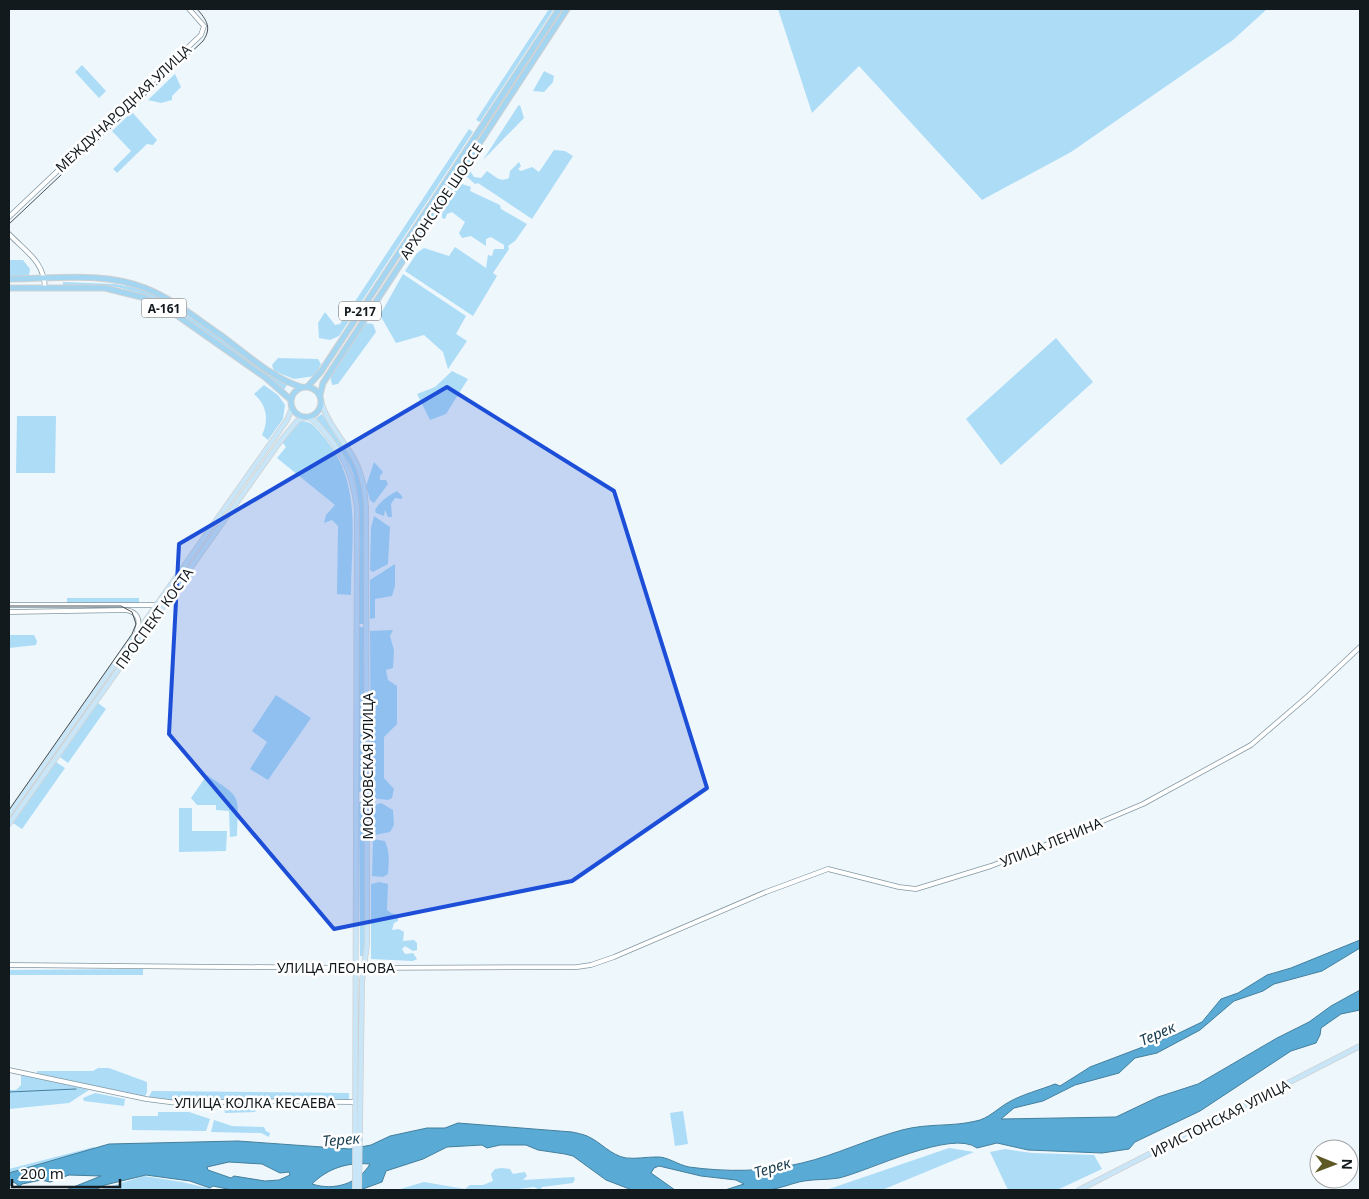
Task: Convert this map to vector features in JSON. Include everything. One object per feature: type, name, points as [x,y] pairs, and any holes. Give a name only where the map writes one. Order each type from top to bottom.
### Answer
[{"type":"highway","name":"АРХОНСКОЕ ШОССЕ","points":[[308,386],[320,373],[559,9]]},
{"type":"highway","name":"АРХОНСКОЕ ШОССЕ","points":[[320,395],[323,383],[365,316],[567,9]]},
{"type":"highway","name":"А-161","points":[[9,279],[103,278],[147,288],[172,301],[280,377],[302,387]]},
{"type":"highway","name":"А-161","points":[[9,288],[105,288],[131,293],[154,302],[172,312],[266,378],[291,400]]},
{"type":"highway","points":[[308,386],[320,395],[321,402],[318,411],[306,417],[296,414],[292,408],[291,400],[293,393],[302,387],[308,386]]},
{"type":"main road","name":"МОСКОВСКАЯ УЛИЦА","points":[[321,402],[330,424],[355,460],[360,472],[366,500],[367,944],[362,982],[357,1141]]},
{"type":"main road","name":"ПРОСПЕКТ КОСТА","points":[[9,814],[287,420],[292,408]]},
{"type":"main road","name":"МОСКОВСКАЯ УЛИЦА","points":[[306,417],[320,426],[344,458],[353,482],[356,508],[355,1102],[357,1141]]},
{"type":"main road","name":"ПРОСПЕКТ КОСТА","points":[[9,824],[279,443],[297,421],[306,417]]},
{"type":"main road","name":"ИРИСТОНСКАЯ УЛИЦА","points":[[1079,1190],[1360,1046]]},
{"type":"main road","points":[[357,1141],[357,1190]]},
{"type":"street","name":"МЕЖДУНАРОДНАЯ УЛИЦА","points":[[9,217],[201,34],[204,26],[189,9]]},
{"type":"street","points":[[9,234],[41,267],[45,288]]},
{"type":"street","points":[[9,605],[155,605]]},
{"type":"street","points":[[9,612],[131,611],[137,616],[139,623],[135,635]]},
{"type":"street","name":"УЛИЦА ЛЕНИНА","points":[[658,939],[766,892],[828,869],[899,887],[916,889],[991,866],[1143,804],[1251,745],[1308,696],[1360,647]]},
{"type":"street","name":"УЛИЦА ЛЕОНОВА","points":[[9,965],[355,968],[577,966],[603,961],[658,939]]},
{"type":"street","name":"УЛИЦА КОЛКА КЕСАЕВА","points":[[9,1070],[146,1100],[184,1104],[239,1101],[355,1102]]},
{"type":"highlighted area","points":[[447,387],[614,491],[707,788],[572,881],[334,929],[169,734],[179,544]]},
{"type":"shaded area","points":[[549,9],[554,9],[480,122],[476,120]]},
{"type":"shaded area","points":[[778,9],[1267,9],[1233,40],[1071,152],[982,200],[859,66],[812,113]]},
{"type":"shaded area","points":[[82,65],[106,91],[99,98],[75,72]]},
{"type":"shaded area","points":[[544,71],[554,76],[553,82],[544,92],[533,91]]},
{"type":"shaded area","points":[[175,74],[181,87],[172,96],[172,100],[161,103],[148,100]]},
{"type":"shaded area","points":[[520,105],[524,118],[483,160],[518,106]]},
{"type":"shaded area","points":[[132,112],[157,140],[153,145],[147,144],[117,173],[113,169],[131,151],[112,131]]},
{"type":"shaded area","points":[[469,129],[473,132],[339,336],[330,340],[319,338],[318,323],[325,312],[335,325],[340,324]]},
{"type":"shaded area","points":[[554,150],[565,151],[573,156],[532,219],[478,183],[475,184],[465,175],[470,171],[474,177],[481,178],[487,171],[503,180],[509,178],[510,171],[519,162],[521,166],[518,169],[521,171],[532,167],[539,172]]},
{"type":"shaded area","points":[[462,184],[471,187],[470,191],[500,205],[501,209],[527,224],[515,241],[508,246],[509,249],[493,273],[497,276],[473,316],[405,271],[417,253],[424,248],[449,256],[455,247],[486,268],[488,255],[492,256],[494,249],[504,249],[504,245],[491,237],[486,239],[486,246],[471,236],[462,238],[459,233],[465,222],[452,212],[447,214],[445,219],[442,218],[443,209],[448,199]]},
{"type":"shaded area","points":[[9,260],[23,260],[30,269],[29,276],[9,277]]},
{"type":"shaded area","points":[[403,274],[466,316],[456,334],[467,341],[448,369],[443,352],[424,335],[396,343],[380,315]]},
{"type":"shaded area","points":[[63,282],[115,284],[133,287],[155,295],[287,385],[284,390],[170,309],[139,293],[117,287],[63,285]]},
{"type":"shaded area","points":[[365,323],[373,324],[376,332],[338,384],[332,385],[330,375]]},
{"type":"shaded area","points":[[1056,338],[1093,382],[1001,465],[966,419]]},
{"type":"shaded area","points":[[278,358],[318,359],[321,364],[315,376],[294,379],[274,371],[272,365]]},
{"type":"shaded area","points":[[452,371],[468,379],[446,414],[430,420],[417,394],[435,387]]},
{"type":"shaded area","points":[[264,385],[278,395],[285,405],[283,419],[268,440],[262,435],[266,424],[266,413],[262,403],[254,394]]},
{"type":"shaded area","points":[[322,414],[352,459],[363,492],[366,529],[365,624],[358,624],[360,523],[356,484],[344,455],[316,418]]},
{"type":"shaded area","points":[[17,416],[56,416],[55,473],[16,473]]},
{"type":"shaded area","points":[[300,421],[308,422],[319,431],[336,455],[345,473],[350,492],[353,532],[351,595],[337,594],[338,526],[332,520],[324,523],[326,515],[335,505],[277,458],[286,447],[282,442]]},
{"type":"shaded area","points":[[374,462],[383,472],[380,480],[386,480],[388,484],[374,503],[370,500],[366,486]]},
{"type":"shaded area","points":[[397,491],[402,496],[402,499],[395,498],[391,504],[392,517],[388,517],[385,510],[384,516],[376,513],[375,510],[380,504]]},
{"type":"shaded area","points":[[374,516],[390,527],[388,564],[373,572],[370,570],[371,528]]},
{"type":"shaded area","points":[[395,564],[395,586],[392,596],[375,599],[375,618],[370,619],[370,580]]},
{"type":"shaded area","points":[[67,598],[139,598],[139,605],[67,604]]},
{"type":"shaded area","points":[[358,627],[365,627],[365,792],[358,792]]},
{"type":"shaded area","points":[[393,630],[390,636],[394,650],[393,668],[386,670],[388,680],[397,686],[397,724],[384,737],[384,778],[394,789],[392,798],[388,800],[371,798],[370,631]]},
{"type":"shaded area","points":[[10,635],[34,635],[37,641],[36,645],[9,648]]},
{"type":"shaded area","points":[[276,695],[311,718],[268,780],[250,769],[267,742],[252,731]]},
{"type":"shaded area","points":[[98,703],[106,709],[68,763],[60,757]]},
{"type":"shaded area","points":[[56,762],[65,768],[22,829],[13,823]]},
{"type":"shaded area","points":[[207,775],[227,789],[236,799],[238,812],[237,836],[230,837],[229,811],[216,810],[216,805],[197,805],[191,798]]},
{"type":"shaded area","points":[[359,802],[364,802],[365,956],[360,956]]},
{"type":"shaded area","points":[[381,803],[393,810],[394,825],[390,832],[375,835],[370,825],[370,813],[372,806]]},
{"type":"shaded area","points":[[179,808],[192,808],[192,831],[227,831],[226,851],[179,852]]},
{"type":"shaded area","points":[[373,839],[385,841],[388,849],[388,874],[383,877],[372,876]]},
{"type":"shaded area","points":[[379,882],[388,884],[387,910],[398,915],[398,921],[394,923],[392,930],[399,929],[404,932],[403,941],[414,940],[417,943],[417,950],[413,951],[405,946],[402,949],[405,954],[413,953],[417,959],[413,961],[371,959],[371,884]]},
{"type":"shaded area","points":[[1360,940],[1360,948],[1322,971],[1274,984],[1263,991],[1234,1001],[1200,1030],[1157,1053],[1135,1058],[1119,1073],[1075,1085],[1043,1101],[1014,1108],[1001,1119],[1116,1117],[1158,1097],[1198,1084],[1277,1038],[1309,1022],[1331,1006],[1360,990],[1360,1010],[1341,1014],[1321,1028],[1316,1043],[1291,1051],[1200,1111],[1135,1142],[1129,1149],[1102,1153],[1028,1150],[997,1143],[977,1148],[965,1144],[949,1144],[910,1153],[839,1178],[804,1181],[757,1191],[725,1190],[744,1184],[736,1180],[701,1176],[659,1166],[654,1168],[651,1173],[675,1190],[632,1190],[606,1180],[573,1156],[538,1150],[526,1145],[500,1145],[487,1148],[482,1145],[447,1147],[423,1159],[386,1171],[382,1182],[360,1190],[232,1190],[213,1186],[210,1188],[190,1181],[146,1175],[105,1185],[97,1189],[66,1190],[101,1176],[69,1175],[50,1182],[41,1180],[22,1184],[18,1188],[17,1184],[13,1182],[9,1187],[9,1173],[109,1144],[238,1141],[350,1149],[371,1145],[390,1136],[427,1128],[445,1128],[458,1123],[572,1132],[592,1139],[610,1151],[626,1158],[660,1157],[689,1167],[717,1170],[746,1170],[788,1166],[827,1156],[902,1130],[921,1126],[958,1124],[980,1120],[1020,1097],[1055,1084],[1060,1086],[1090,1067],[1177,1034],[1202,1022],[1221,999],[1238,993],[1267,975],[1291,968]],"holes":[[[229,1162],[262,1164],[280,1173],[289,1172],[290,1175],[279,1180],[265,1181],[234,1176],[231,1178],[208,1170],[207,1167]],[[354,1164],[370,1164],[359,1177],[345,1184],[329,1187],[312,1184],[318,1178],[339,1167]]]},
{"type":"shaded area","points":[[143,969],[143,975],[9,975],[9,970]]},
{"type":"shaded area","points":[[98,1068],[109,1068],[147,1082],[147,1092],[144,1099],[37,1073],[37,1071],[93,1071]]},
{"type":"shaded area","points":[[21,1073],[89,1090],[69,1103],[9,1109],[9,1090],[16,1090],[21,1085]]},
{"type":"shaded area","points":[[152,1091],[349,1093],[349,1100],[147,1100]]},
{"type":"shaded area","points":[[95,1093],[125,1099],[124,1106],[84,1101],[83,1098]]},
{"type":"shaded area","points":[[235,1104],[256,1104],[258,1108],[255,1112],[225,1113],[224,1108]]},
{"type":"shaded area","points":[[683,1111],[688,1144],[675,1146],[670,1113]]},
{"type":"shaded area","points":[[158,1112],[189,1112],[210,1119],[206,1131],[132,1130],[132,1116],[158,1116]]},
{"type":"shaded area","points":[[214,1120],[232,1126],[264,1127],[270,1133],[269,1137],[261,1133],[211,1132]]},
{"type":"shaded area","points":[[94,1147],[96,1149],[93,1152],[9,1173],[9,1169]]},
{"type":"shaded area","points":[[949,1148],[974,1152],[882,1190],[826,1190]]},
{"type":"shaded area","points":[[1005,1149],[1032,1153],[1094,1155],[1102,1169],[1057,1190],[1008,1190],[990,1152]]},
{"type":"shaded area","points":[[495,1169],[510,1169],[513,1174],[525,1172],[527,1176],[523,1180],[574,1177],[575,1179],[573,1183],[542,1187],[540,1190],[534,1187],[511,1190],[397,1190],[424,1182],[465,1189],[470,1185],[483,1185],[493,1181],[491,1174]]},
{"type":"shaded area","points":[[144,1176],[182,1182],[216,1190],[99,1190]]},
{"type":"waterway","points":[[9,1092],[76,1089]]},
{"type":"tram line","points":[[9,224],[203,41],[208,28],[197,9]]},
{"type":"tram line","points":[[9,606],[121,606],[132,612],[136,624],[132,634],[9,810]]},
{"type":"water label","name":"Терек","points":[[1157,1033]]},
{"type":"water label","name":"Терек","points":[[341,1139]]},
{"type":"water label","name":"Терек","points":[[772,1167]]}]
